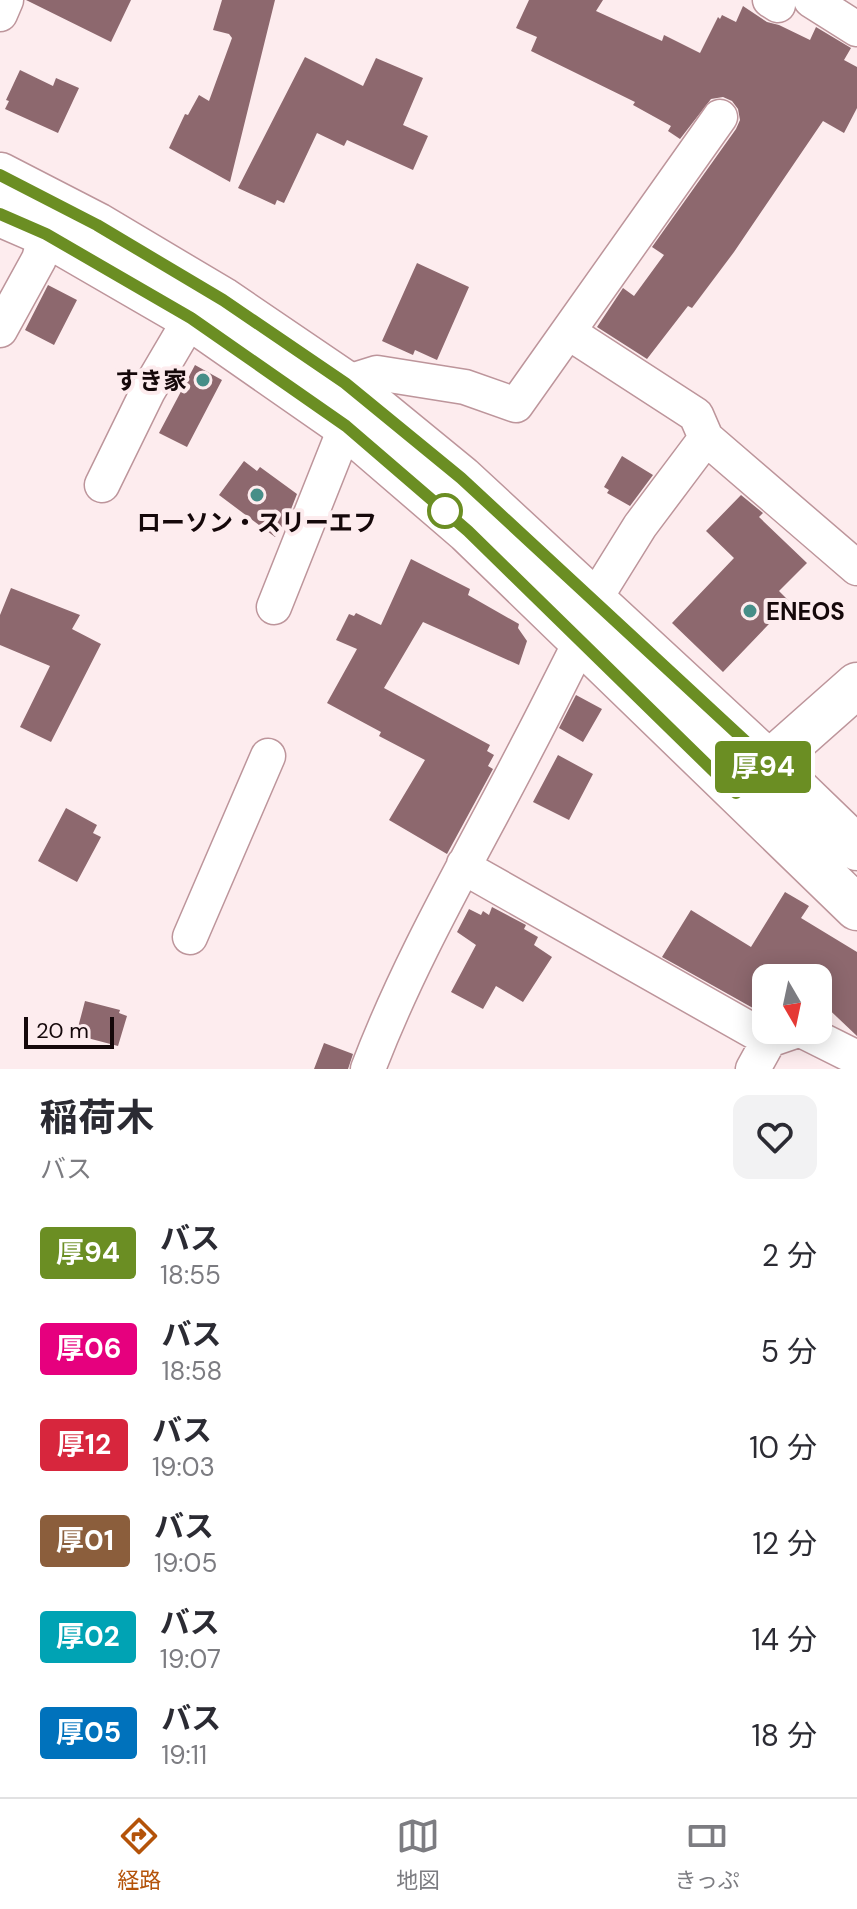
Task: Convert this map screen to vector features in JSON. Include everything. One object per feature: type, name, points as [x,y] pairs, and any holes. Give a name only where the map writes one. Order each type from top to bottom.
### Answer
[{"type":"main road","points":[[0,175],[97,225],[211,293],[345,383],[461,478],[857,848]]},
{"type":"main road","points":[[0,214],[46,234],[191,318],[346,426],[468,531],[857,908]]},
{"type":"main road","points":[[736,793],[857,685]]},
{"type":"street","points":[[0,14],[6,0]]},
{"type":"street","points":[[786,2],[857,29]]},
{"type":"street","points":[[345,383],[377,373],[465,387],[516,405],[720,117]]},
{"type":"street","points":[[0,330],[39,259],[46,234]]},
{"type":"street","points":[[102,485],[148,391],[191,318]]},
{"type":"street","points":[[568,332],[696,415],[706,438],[857,568]]},
{"type":"street","points":[[274,607],[346,426]]},
{"type":"street","points":[[594,600],[640,526],[706,438]]},
{"type":"street","points":[[368,1069],[386,1022],[464,864],[581,641]]},
{"type":"street","points":[[190,937],[268,756]]},
{"type":"street","points":[[464,864],[467,869],[752,1027]]},
{"type":"street","points":[[790,1044],[857,1058]]},
{"type":"building","points":[[26,0],[131,0],[111,42]]},
{"type":"building","points":[[222,0],[275,0],[230,182],[169,148],[185,114],[188,115],[199,95],[209,101],[232,38],[229,34],[213,30]]},
{"type":"building","points":[[529,0],[603,0],[596,11],[662,41],[664,35],[700,53],[718,17],[720,19],[722,15],[736,22],[743,6],[767,22],[810,40],[816,27],[851,48],[844,60],[857,67],[857,108],[844,133],[823,121],[734,252],[692,308],[688,306],[647,359],[597,327],[623,288],[634,296],[664,255],[652,247],[736,129],[740,120],[738,109],[732,101],[723,97],[711,99],[680,139],[668,131],[671,126],[633,105],[635,102],[531,51],[537,37],[516,28]]},
{"type":"building","points":[[305,57],[363,86],[376,58],[423,78],[403,125],[428,136],[413,170],[347,140],[344,146],[317,133],[284,203],[277,200],[275,205],[238,188]]},
{"type":"building","points":[[20,70],[53,86],[56,78],[79,88],[58,133],[5,109]]},
{"type":"building","points":[[417,263],[469,287],[437,360],[415,350],[413,355],[382,341]]},
{"type":"building","points":[[48,285],[77,300],[54,345],[25,330]]},
{"type":"building","points":[[195,365],[222,380],[187,447],[159,433]]},
{"type":"building","points":[[622,456],[653,475],[630,506],[607,493],[609,490],[604,487]]},
{"type":"building","points":[[244,461],[257,471],[260,467],[297,494],[286,522],[275,537],[219,495]]},
{"type":"building","points":[[741,495],[763,513],[759,517],[807,563],[779,591],[790,602],[723,672],[672,623],[734,558],[706,531]]},
{"type":"building","points":[[411,559],[470,589],[468,595],[519,624],[518,628],[527,641],[519,665],[423,622],[384,688],[490,745],[487,751],[494,755],[488,766],[493,769],[447,854],[389,820],[425,760],[327,703],[357,649],[336,640],[349,614],[354,616],[356,613],[381,625]]},
{"type":"building","points":[[11,588],[80,615],[72,629],[101,644],[51,742],[20,727],[50,666],[0,645],[0,615]]},
{"type":"building","points":[[576,695],[602,709],[583,742],[559,728]]},
{"type":"building","points":[[558,755],[593,774],[569,820],[533,802]]},
{"type":"building","points":[[66,808],[97,825],[93,833],[101,837],[77,882],[38,861]]},
{"type":"building","points":[[785,892],[809,906],[801,918],[857,952],[857,1036],[832,1012],[832,964],[752,964],[752,1008],[662,957],[691,910],[751,947]]},
{"type":"building","points":[[492,907],[526,925],[524,929],[538,937],[534,945],[552,957],[523,1002],[496,986],[483,1009],[451,992],[476,945],[457,932],[469,909],[489,915]]},
{"type":"building","points":[[85,1001],[120,1010],[119,1013],[127,1016],[118,1046],[76,1035]]},
{"type":"building","points":[[324,1043],[353,1054],[348,1069],[314,1069]]},
{"type":"bus line","name":"厚94","points":[[0,175],[97,225],[223,300],[345,383],[461,478],[768,762],[736,793],[468,531],[346,426],[191,318],[46,234],[0,214]]},
{"type":"place","name":"すき家","points":[[203,380]]},
{"type":"place","name":"ローソン・スリーエフ","points":[[257,495]]},
{"type":"place","name":"ENEOS","points":[[750,611]]}]
